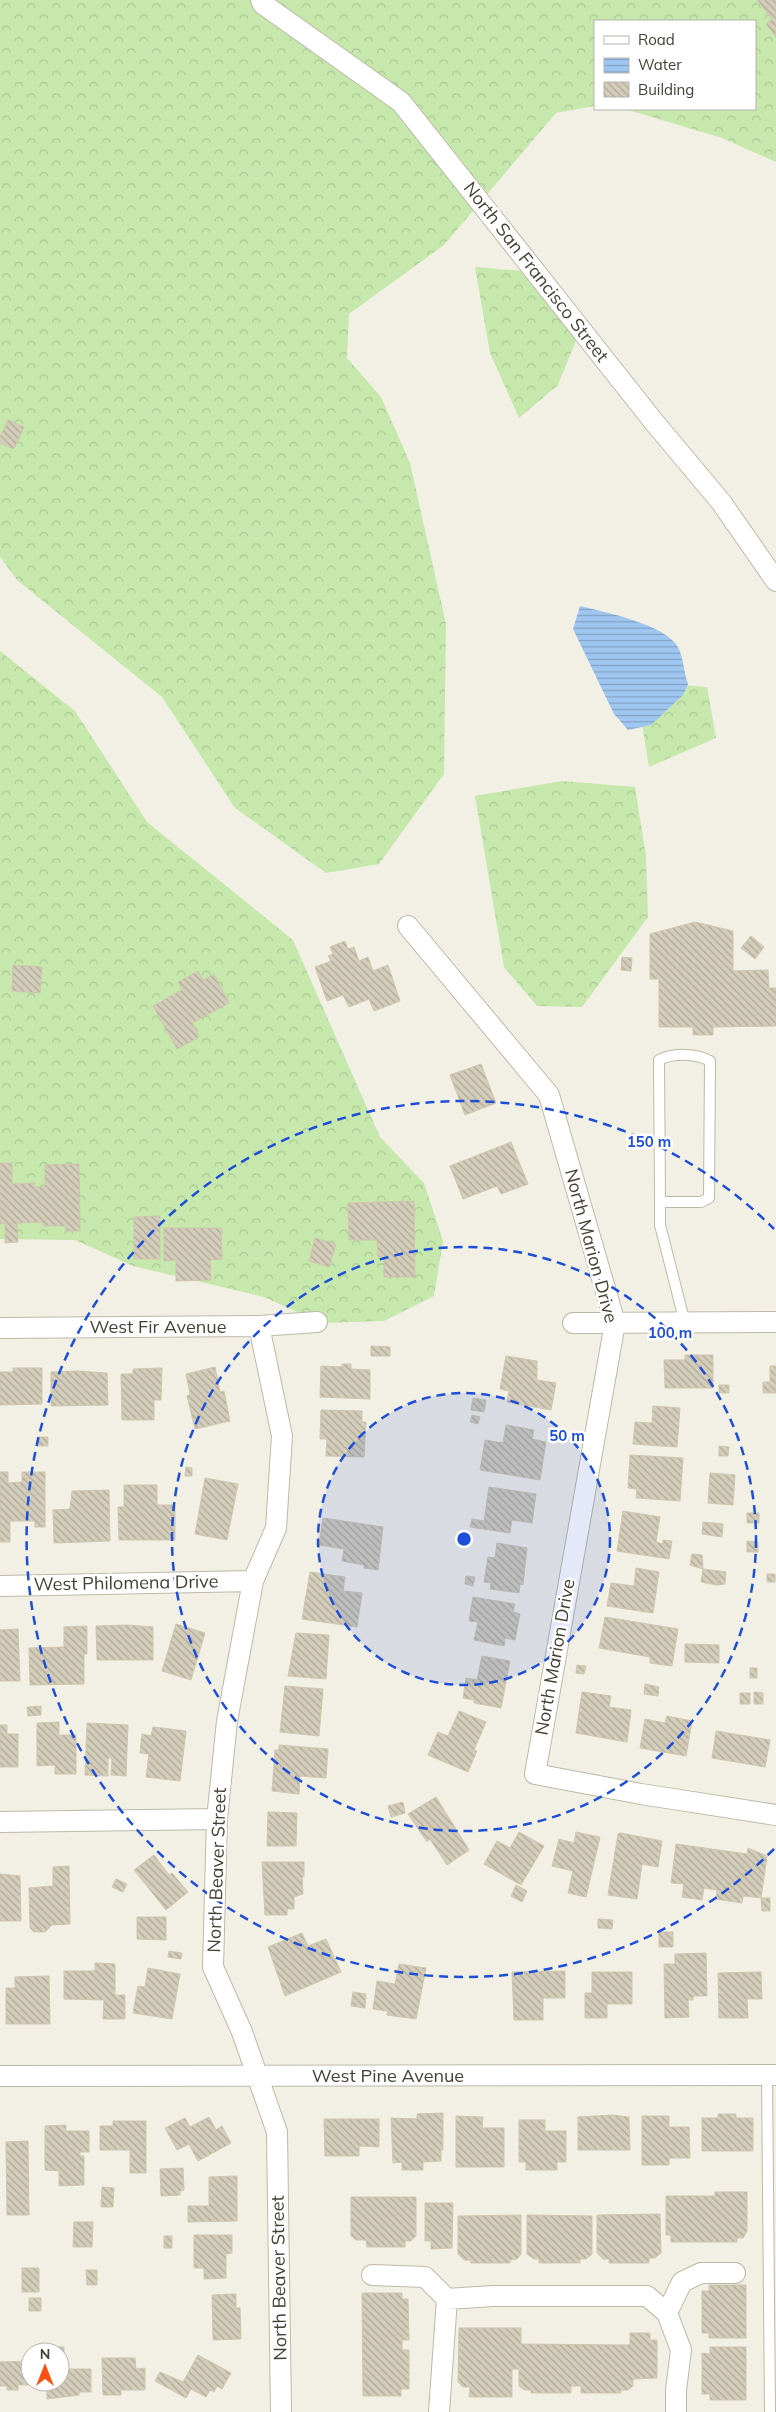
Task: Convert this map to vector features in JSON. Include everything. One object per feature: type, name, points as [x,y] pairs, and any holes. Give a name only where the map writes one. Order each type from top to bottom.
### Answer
[{"type":"street","name":"North San Francisco Street","points":[[261,0],[263,4],[401,102],[654,422],[721,502],[776,581]]},
{"type":"street","name":"North Marion Drive","points":[[408,926],[549,1095],[615,1323],[535,1774],[641,1794],[776,1815]]},
{"type":"street","name":"West Fir Avenue","points":[[0,1328],[259,1326],[317,1322]]},
{"type":"street","points":[[573,1323],[776,1322]]},
{"type":"street","name":"North Beaver Street","points":[[259,1326],[282,1436],[276,1528],[252,1581],[227,1721],[217,1819],[214,1967],[259,2076],[277,2132],[281,2412]]},
{"type":"street","name":"West Philomena Drive","points":[[0,1586],[252,1581]]},
{"type":"street","points":[[0,1822],[217,1819]]},
{"type":"street","name":"West Pine Avenue","points":[[0,2076],[772,2075]]},
{"type":"street","points":[[667,2313],[682,2282],[701,2273],[735,2273]]},
{"type":"street","points":[[372,2276],[425,2277],[447,2299],[493,2296],[647,2296],[667,2313],[681,2350],[676,2390],[676,2412]]},
{"type":"street","points":[[439,2412],[447,2299]]},
{"type":"lane","points":[[660,1202],[701,1202],[709,1198],[710,1061],[702,1056],[668,1056],[658,1060],[660,1225],[685,1323]]},
{"type":"lane","points":[[770,2412],[772,2075]]},
{"type":"green space","points":[[0,0],[776,0],[776,162],[722,138],[628,110],[756,110],[756,20],[594,20],[594,106],[556,113],[444,245],[349,314],[347,358],[381,397],[410,463],[446,624],[444,774],[379,864],[326,873],[235,808],[162,697],[17,580],[0,557]]},
{"type":"green space","points":[[475,267],[548,273],[577,338],[558,385],[519,418],[490,353]]},
{"type":"green space","points":[[0,651],[75,711],[147,822],[293,940],[380,1137],[424,1183],[443,1241],[434,1296],[384,1321],[322,1323],[264,1297],[133,1266],[75,1240],[0,1239]]},
{"type":"green space","points":[[635,681],[707,687],[716,738],[649,767]]},
{"type":"green space","points":[[562,781],[635,787],[646,856],[648,917],[582,1007],[537,1006],[504,967],[475,796]]},
{"type":"water","points":[[580,606],[633,620],[648,626],[671,639],[678,647],[688,684],[683,695],[651,725],[628,730],[614,714],[573,629]]},
{"type":"building","points":[[757,0],[776,0],[776,37],[766,24],[772,19]]},
{"type":"building","points":[[8,420],[24,427],[14,449],[0,443],[0,437]]},
{"type":"building","points":[[695,922],[733,931],[733,971],[768,970],[769,988],[776,988],[776,1026],[713,1027],[713,1035],[693,1035],[693,1027],[659,1027],[659,979],[650,979],[650,934]]},
{"type":"building","points":[[751,936],[764,947],[755,959],[741,948]]},
{"type":"building","points":[[345,941],[348,949],[354,947],[359,961],[368,957],[373,971],[388,965],[400,1001],[374,1011],[369,999],[349,1007],[343,995],[327,1001],[315,967],[331,961],[328,956],[333,954],[330,947]]},
{"type":"building","points":[[622,957],[632,958],[631,971],[621,970]]},
{"type":"building","points":[[13,965],[42,967],[40,993],[12,991]]},
{"type":"building","points":[[198,971],[203,980],[214,974],[229,1003],[192,1023],[199,1037],[177,1049],[153,1006],[182,990],[178,982]]},
{"type":"building","points":[[481,1064],[496,1103],[465,1115],[450,1075]]},
{"type":"building","points":[[511,1142],[528,1184],[501,1194],[497,1186],[463,1199],[450,1166]]},
{"type":"building","points":[[0,1163],[12,1163],[12,1184],[35,1183],[35,1187],[45,1187],[45,1165],[79,1164],[80,1231],[66,1231],[66,1226],[43,1226],[43,1222],[17,1223],[18,1242],[5,1243],[5,1223],[0,1224]]},
{"type":"building","points":[[414,1201],[415,1277],[384,1277],[384,1257],[378,1257],[377,1240],[349,1240],[348,1203]]},
{"type":"building","points":[[160,1216],[160,1259],[134,1259],[134,1217]]},
{"type":"building","points":[[164,1228],[221,1228],[222,1259],[210,1260],[211,1280],[176,1281],[176,1260],[164,1261]]},
{"type":"building","points":[[315,1238],[336,1244],[329,1267],[309,1261]]},
{"type":"building","points":[[371,1346],[390,1347],[390,1356],[371,1356]]},
{"type":"building","points":[[685,1355],[713,1355],[713,1388],[665,1388],[664,1360],[685,1360]]},
{"type":"building","points":[[506,1356],[537,1361],[537,1380],[556,1383],[551,1410],[507,1402],[509,1391],[500,1389]]},
{"type":"building","points":[[342,1364],[351,1364],[351,1369],[370,1370],[370,1399],[320,1397],[321,1366],[342,1367]]},
{"type":"building","points":[[770,1366],[776,1366],[776,1393],[770,1393]]},
{"type":"building","points":[[215,1367],[220,1392],[224,1391],[230,1421],[195,1429],[187,1396],[190,1394],[186,1374]]},
{"type":"building","points":[[13,1368],[42,1368],[42,1404],[0,1405],[0,1372],[13,1372]]},
{"type":"building","points":[[162,1368],[161,1400],[154,1400],[154,1420],[122,1420],[121,1374],[133,1374],[133,1369]]},
{"type":"building","points":[[51,1372],[107,1373],[108,1405],[51,1406]]},
{"type":"building","points":[[763,1382],[769,1382],[770,1393],[763,1393]]},
{"type":"building","points":[[719,1385],[729,1385],[729,1393],[719,1393]]},
{"type":"building","points":[[473,1398],[486,1400],[484,1412],[471,1410]]},
{"type":"building","points":[[653,1406],[680,1408],[677,1447],[633,1444],[635,1422],[652,1423]]},
{"type":"building","points":[[321,1410],[362,1411],[362,1422],[366,1422],[364,1457],[326,1456],[327,1439],[320,1439]]},
{"type":"building","points":[[472,1415],[480,1417],[478,1424],[470,1422]]},
{"type":"building","points":[[506,1425],[534,1430],[532,1439],[546,1442],[540,1480],[480,1470],[485,1440],[503,1443]]},
{"type":"building","points":[[37,1437],[48,1437],[48,1446],[37,1446]]},
{"type":"building","points":[[719,1446],[729,1447],[728,1456],[719,1456]]},
{"type":"building","points":[[630,1455],[683,1458],[680,1501],[636,1498],[637,1489],[628,1488]]},
{"type":"building","points":[[186,1467],[192,1468],[192,1476],[185,1476]]},
{"type":"building","points":[[0,1472],[8,1472],[8,1483],[22,1482],[22,1472],[45,1472],[45,1527],[35,1527],[35,1521],[10,1521],[10,1542],[0,1542]]},
{"type":"building","points":[[710,1473],[735,1475],[733,1505],[708,1503]]},
{"type":"building","points":[[205,1478],[238,1484],[227,1540],[195,1534]]},
{"type":"building","points":[[124,1485],[157,1485],[157,1505],[175,1505],[175,1540],[119,1540],[118,1507],[124,1507]]},
{"type":"building","points":[[489,1487],[536,1494],[532,1523],[512,1520],[510,1533],[470,1527],[472,1519],[484,1521]]},
{"type":"building","points":[[109,1490],[110,1541],[54,1543],[53,1510],[70,1509],[72,1491]]},
{"type":"building","points":[[623,1511],[660,1517],[656,1542],[663,1544],[663,1540],[672,1541],[669,1559],[617,1551]]},
{"type":"building","points":[[747,1513],[759,1513],[759,1523],[747,1523]]},
{"type":"building","points":[[323,1518],[383,1527],[378,1570],[342,1561],[344,1549],[319,1545]]},
{"type":"building","points":[[703,1522],[723,1524],[722,1537],[702,1534]]},
{"type":"building","points":[[747,1541],[758,1542],[758,1552],[747,1552]]},
{"type":"building","points":[[497,1543],[527,1548],[523,1585],[520,1584],[519,1593],[490,1589],[491,1583],[484,1582],[488,1557],[495,1558]]},
{"type":"building","points":[[692,1554],[702,1555],[703,1569],[690,1565]]},
{"type":"building","points":[[636,1568],[659,1572],[653,1613],[607,1606],[611,1583],[634,1586]]},
{"type":"building","points":[[703,1569],[719,1571],[717,1585],[701,1582]]},
{"type":"building","points":[[719,1571],[726,1572],[725,1584],[717,1585]]},
{"type":"building","points":[[310,1572],[345,1577],[343,1591],[362,1593],[357,1627],[302,1619]]},
{"type":"building","points":[[767,1574],[775,1574],[775,1582],[767,1582]]},
{"type":"building","points":[[466,1576],[475,1577],[473,1586],[465,1584]]},
{"type":"building","points":[[473,1597],[515,1604],[513,1612],[520,1614],[515,1640],[505,1638],[504,1646],[474,1640],[478,1622],[469,1621]]},
{"type":"building","points":[[605,1617],[678,1629],[672,1666],[650,1663],[650,1657],[599,1648]]},
{"type":"building","points":[[176,1624],[205,1633],[191,1680],[162,1671]]},
{"type":"building","points":[[127,1625],[153,1627],[153,1660],[97,1660],[96,1626]]},
{"type":"building","points":[[87,1626],[87,1654],[84,1654],[84,1684],[30,1685],[29,1648],[64,1647],[64,1627]]},
{"type":"building","points":[[18,1629],[20,1681],[0,1681],[0,1630]]},
{"type":"building","points":[[296,1633],[329,1635],[326,1679],[288,1676]]},
{"type":"building","points":[[685,1644],[719,1645],[719,1663],[685,1662]]},
{"type":"building","points":[[482,1656],[510,1661],[501,1708],[474,1703],[474,1700],[463,1698],[466,1678],[477,1680]]},
{"type":"building","points":[[577,1665],[586,1666],[584,1674],[576,1673]]},
{"type":"building","points":[[750,1668],[757,1668],[757,1678],[750,1678]]},
{"type":"building","points":[[645,1684],[659,1687],[658,1696],[644,1694]]},
{"type":"building","points":[[285,1686],[323,1689],[319,1736],[280,1732]]},
{"type":"building","points":[[582,1692],[611,1696],[609,1707],[631,1710],[627,1742],[576,1733]]},
{"type":"building","points":[[754,1692],[763,1693],[763,1704],[754,1704]]},
{"type":"building","points":[[740,1693],[750,1693],[750,1704],[740,1704]]},
{"type":"building","points":[[41,1706],[41,1715],[28,1716],[27,1707]]},
{"type":"building","points":[[459,1711],[486,1722],[474,1750],[477,1751],[468,1772],[428,1755],[438,1732],[448,1736]]},
{"type":"building","points":[[667,1716],[692,1721],[686,1756],[640,1748],[645,1719],[665,1723]]},
{"type":"building","points":[[59,1722],[59,1735],[76,1735],[76,1774],[55,1774],[55,1765],[37,1766],[37,1723]]},
{"type":"building","points":[[87,1723],[128,1725],[126,1776],[111,1775],[112,1758],[108,1758],[108,1776],[85,1775]]},
{"type":"building","points":[[0,1725],[7,1725],[7,1734],[18,1734],[18,1767],[0,1767]]},
{"type":"building","points":[[153,1727],[186,1731],[180,1781],[146,1777],[149,1754],[140,1753],[142,1734],[151,1736]]},
{"type":"building","points":[[716,1731],[770,1740],[765,1767],[712,1758]]},
{"type":"building","points":[[279,1745],[328,1749],[326,1778],[300,1776],[299,1794],[272,1791],[275,1750],[279,1750]]},
{"type":"building","points":[[436,1797],[469,1850],[447,1865],[430,1839],[427,1842],[408,1814]]},
{"type":"building","points":[[403,1802],[405,1813],[391,1817],[388,1806]]},
{"type":"building","points":[[268,1812],[297,1813],[296,1846],[267,1846]]},
{"type":"building","points":[[519,1832],[544,1846],[521,1885],[484,1864],[497,1841],[510,1848]]},
{"type":"building","points":[[576,1832],[600,1837],[586,1897],[568,1893],[573,1871],[552,1866],[559,1839],[574,1843]]},
{"type":"building","points":[[618,1834],[662,1841],[658,1867],[642,1864],[637,1899],[608,1895]]},
{"type":"building","points":[[676,1844],[747,1854],[748,1848],[767,1856],[761,1898],[743,1896],[742,1903],[716,1899],[717,1890],[704,1888],[702,1900],[682,1897],[684,1884],[671,1883]]},
{"type":"building","points":[[154,1855],[169,1875],[172,1873],[188,1892],[166,1910],[134,1870]]},
{"type":"building","points":[[262,1862],[304,1862],[304,1877],[302,1877],[303,1894],[294,1897],[294,1909],[287,1909],[287,1915],[265,1915]]},
{"type":"building","points":[[69,1866],[70,1924],[52,1925],[45,1932],[34,1932],[30,1928],[29,1888],[53,1886],[53,1867]]},
{"type":"building","points":[[0,1874],[20,1876],[21,1921],[0,1921]]},
{"type":"building","points":[[116,1879],[127,1884],[123,1892],[112,1887]]},
{"type":"building","points":[[516,1885],[527,1891],[522,1902],[511,1896]]},
{"type":"building","points":[[761,1898],[770,1898],[770,1911],[762,1911]]},
{"type":"building","points":[[137,1917],[166,1917],[166,1940],[137,1939]]},
{"type":"building","points":[[598,1919],[613,1920],[612,1929],[598,1928]]},
{"type":"building","points":[[659,1932],[673,1932],[673,1947],[659,1947]]},
{"type":"building","points":[[302,1933],[308,1946],[326,1939],[341,1972],[285,1996],[268,1947]]},
{"type":"building","points":[[169,1951],[182,1953],[181,1959],[168,1957]]},
{"type":"building","points":[[706,1953],[707,1996],[693,1996],[693,2000],[688,2000],[689,2017],[665,2018],[664,1964],[675,1964],[675,1954]]},
{"type":"building","points":[[95,1963],[115,1964],[115,1995],[125,1995],[125,2019],[103,2019],[104,2000],[64,1999],[64,1971],[95,1971]]},
{"type":"building","points":[[399,1964],[426,1968],[416,2019],[387,2015],[388,2011],[373,2009],[377,1981],[395,1984]]},
{"type":"building","points":[[148,1968],[180,1974],[172,2019],[133,2013],[138,1986],[145,1987]]},
{"type":"building","points":[[565,1971],[565,1998],[543,1998],[543,2020],[514,2020],[512,1972]]},
{"type":"building","points":[[592,1972],[632,1972],[632,2004],[607,2004],[607,2018],[585,2018],[585,1993],[592,1993]]},
{"type":"building","points":[[761,1972],[762,1999],[747,1999],[748,2018],[719,2018],[718,1973]]},
{"type":"building","points":[[49,1976],[50,2024],[6,2024],[6,1988],[15,1988],[15,1977]]},
{"type":"building","points":[[353,1992],[366,1994],[365,2008],[351,2006]]},
{"type":"building","points":[[443,2113],[443,2150],[441,2150],[441,2161],[423,2162],[423,2170],[402,2170],[402,2162],[393,2163],[391,2118],[417,2119],[417,2114]]},
{"type":"building","points":[[718,2114],[736,2114],[736,2118],[753,2118],[753,2151],[702,2151],[702,2118],[718,2118]]},
{"type":"building","points":[[612,2115],[629,2117],[630,2150],[578,2150],[578,2117]]},
{"type":"building","points":[[456,2116],[483,2117],[482,2128],[504,2128],[504,2167],[456,2167]]},
{"type":"building","points":[[642,2116],[669,2116],[669,2127],[689,2127],[690,2158],[669,2158],[669,2165],[642,2165]]},
{"type":"building","points":[[209,2117],[216,2130],[222,2126],[231,2143],[198,2161],[189,2144],[177,2150],[165,2128],[185,2118],[190,2127]]},
{"type":"building","points":[[324,2119],[379,2119],[379,2147],[359,2146],[359,2156],[325,2156]]},
{"type":"building","points":[[519,2120],[545,2120],[545,2131],[566,2131],[566,2162],[557,2162],[557,2170],[526,2170],[526,2162],[519,2162]]},
{"type":"building","points":[[113,2121],[146,2121],[146,2173],[130,2173],[130,2150],[100,2150],[100,2126],[113,2126]]},
{"type":"building","points":[[66,2125],[66,2131],[89,2131],[89,2152],[80,2152],[80,2156],[84,2156],[84,2185],[59,2186],[59,2171],[45,2170],[45,2126]]},
{"type":"building","points":[[28,2141],[29,2215],[7,2215],[6,2142]]},
{"type":"building","points":[[183,2168],[184,2190],[180,2191],[180,2195],[161,2196],[160,2169]]},
{"type":"building","points":[[237,2176],[237,2221],[188,2222],[188,2206],[209,2206],[209,2177]]},
{"type":"building","points":[[102,2187],[114,2188],[113,2207],[101,2207]]},
{"type":"building","points":[[715,2192],[747,2192],[747,2231],[743,2238],[737,2238],[737,2242],[671,2242],[671,2235],[666,2235],[666,2196],[715,2196]]},
{"type":"building","points":[[351,2197],[416,2197],[416,2236],[411,2241],[405,2241],[405,2247],[367,2247],[366,2240],[356,2240],[351,2236]]},
{"type":"building","points":[[425,2203],[453,2203],[452,2248],[431,2249],[431,2241],[425,2241]]},
{"type":"building","points":[[660,2214],[661,2253],[655,2258],[649,2258],[649,2263],[609,2263],[609,2259],[603,2259],[597,2253],[597,2215]]},
{"type":"building","points":[[521,2215],[521,2254],[517,2259],[510,2260],[510,2263],[471,2263],[470,2260],[464,2260],[458,2254],[458,2216]]},
{"type":"building","points":[[527,2215],[592,2216],[592,2254],[586,2259],[580,2259],[580,2263],[539,2263],[539,2259],[534,2259],[527,2254]]},
{"type":"building","points":[[74,2222],[93,2222],[92,2247],[73,2247]]},
{"type":"building","points":[[194,2235],[232,2235],[232,2253],[226,2254],[226,2278],[204,2279],[204,2268],[194,2268]]},
{"type":"building","points":[[164,2236],[172,2236],[172,2248],[164,2248]]},
{"type":"building","points":[[22,2268],[39,2268],[39,2292],[22,2292]]},
{"type":"building","points":[[86,2270],[97,2270],[97,2285],[87,2285]]},
{"type":"building","points":[[709,2285],[746,2285],[746,2338],[709,2338],[709,2333],[702,2333],[702,2291],[709,2291]]},
{"type":"building","points":[[362,2293],[402,2293],[402,2299],[408,2299],[409,2340],[402,2340],[402,2350],[409,2350],[409,2389],[401,2389],[401,2396],[363,2396]]},
{"type":"building","points":[[236,2294],[236,2308],[240,2308],[241,2339],[213,2340],[212,2295]]},
{"type":"building","points":[[29,2298],[41,2298],[41,2311],[29,2311]]},
{"type":"building","points":[[459,2328],[521,2328],[521,2344],[630,2345],[630,2333],[650,2333],[650,2340],[657,2340],[657,2378],[633,2379],[633,2386],[628,2390],[621,2390],[621,2393],[581,2393],[581,2386],[571,2386],[571,2393],[531,2393],[531,2390],[524,2390],[519,2386],[519,2369],[512,2369],[512,2397],[469,2397],[470,2387],[463,2387],[458,2382]]},
{"type":"building","points":[[710,2347],[746,2347],[746,2400],[710,2400],[710,2394],[702,2394],[702,2353],[710,2354]]},
{"type":"building","points":[[198,2355],[231,2373],[222,2389],[217,2386],[214,2392],[210,2390],[206,2397],[191,2389],[186,2398],[155,2381],[160,2372],[183,2382]]},
{"type":"building","points":[[102,2358],[135,2358],[136,2369],[145,2368],[145,2390],[121,2390],[121,2395],[103,2395]]},
{"type":"building","points":[[20,2361],[20,2385],[18,2385],[18,2390],[7,2390],[7,2386],[0,2386],[0,2362]]},
{"type":"building","points":[[70,2369],[91,2369],[91,2392],[79,2392],[79,2395],[47,2399],[47,2392],[70,2392]]}]
